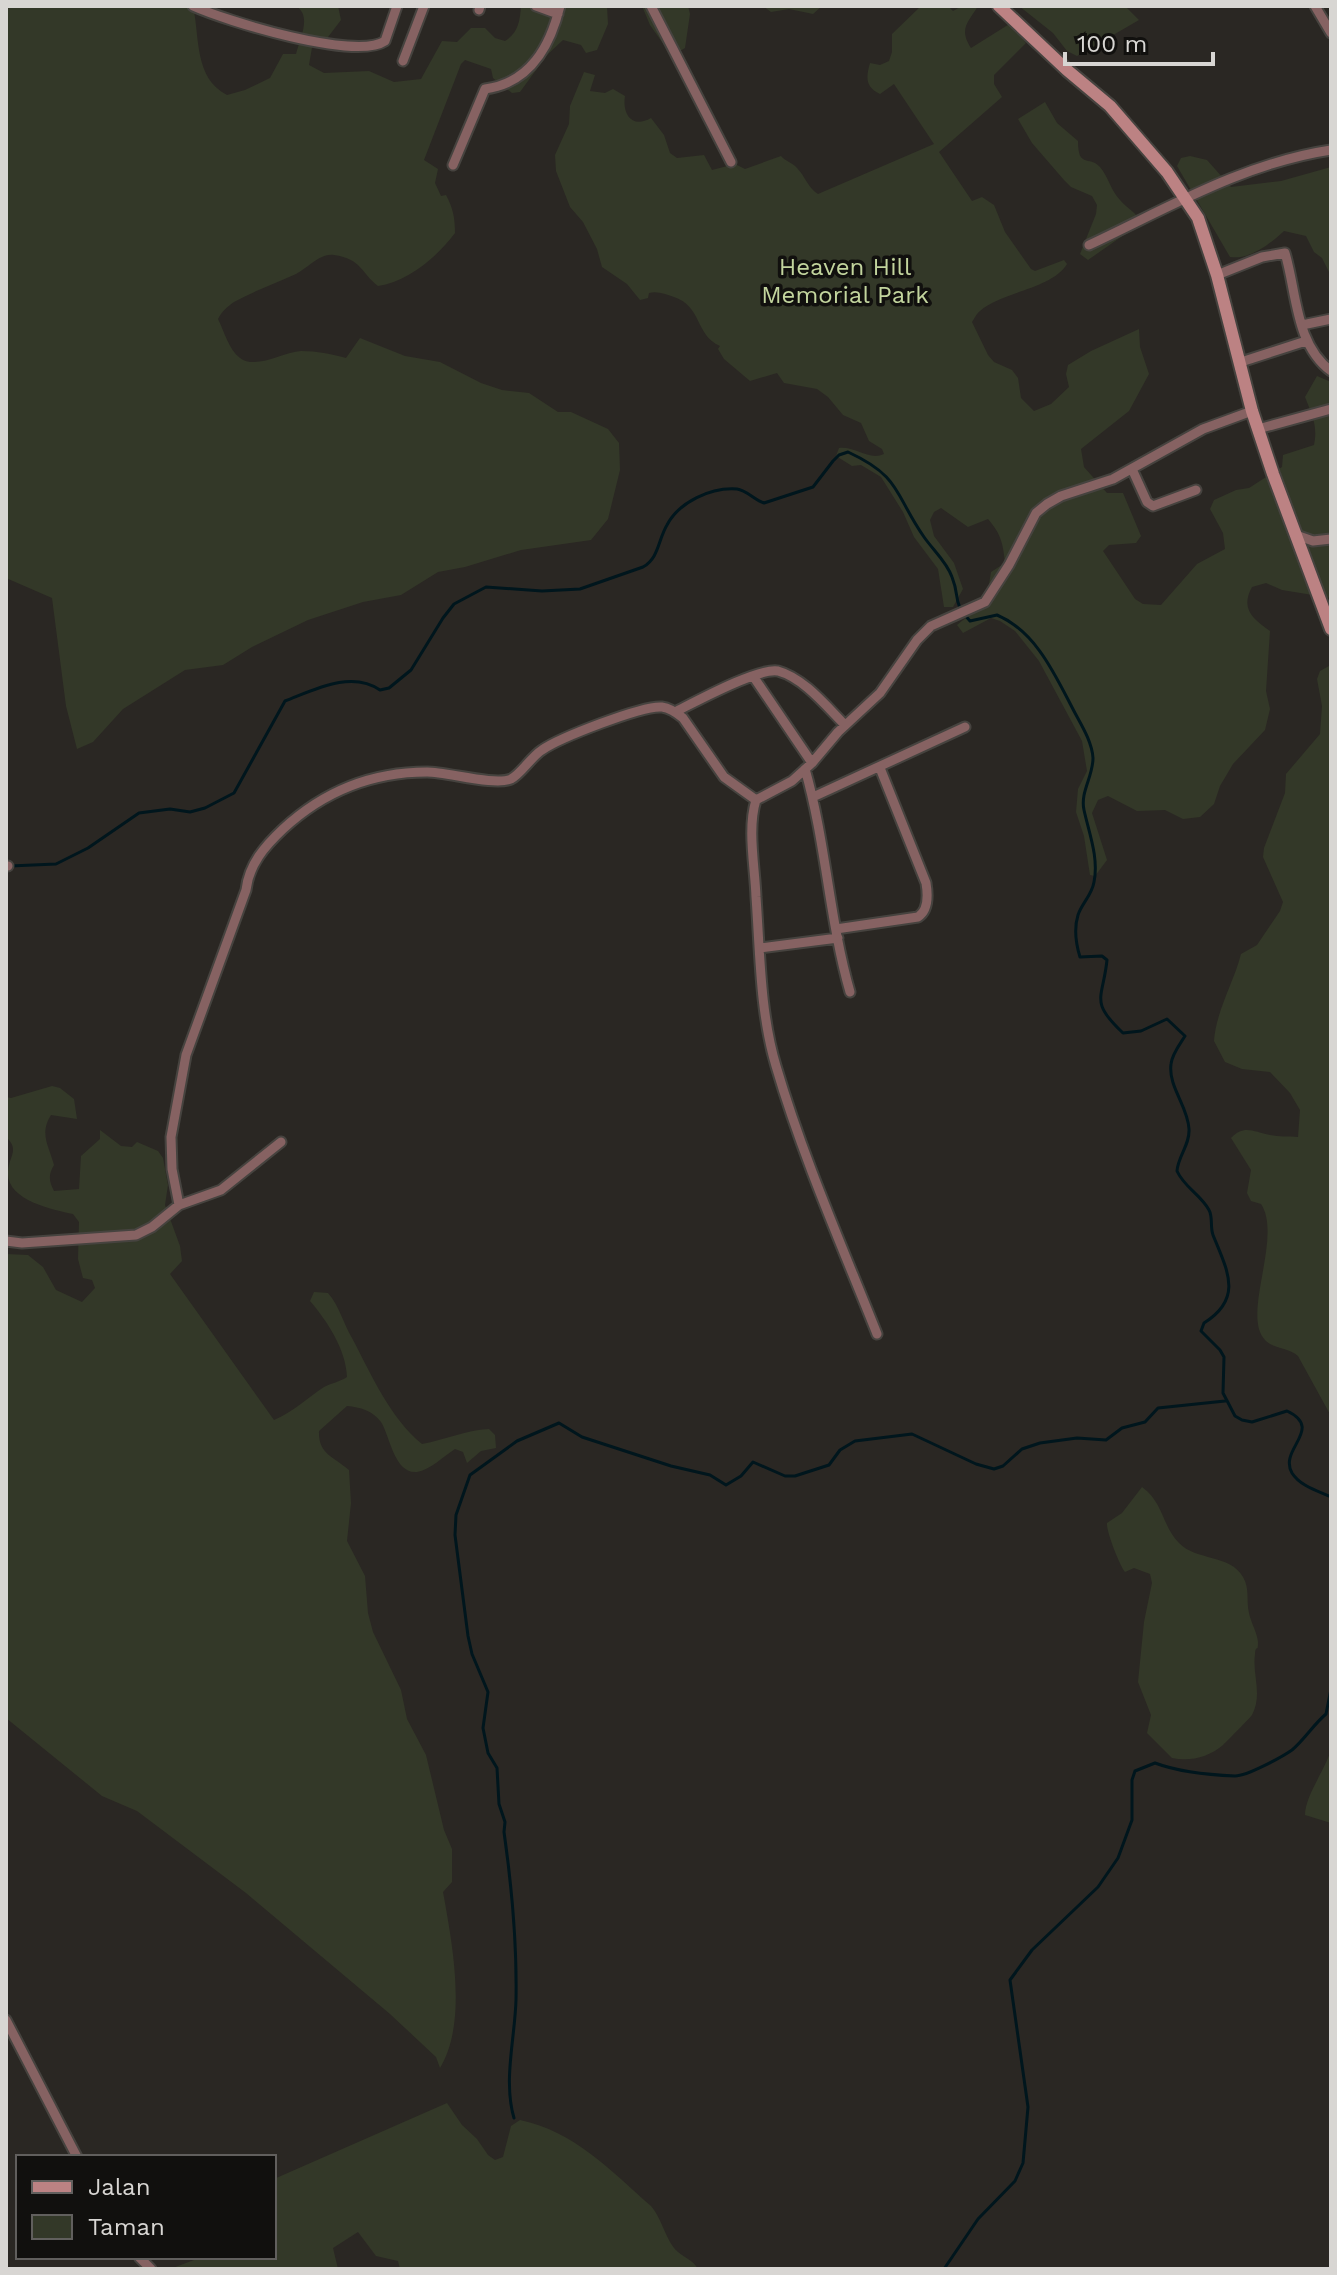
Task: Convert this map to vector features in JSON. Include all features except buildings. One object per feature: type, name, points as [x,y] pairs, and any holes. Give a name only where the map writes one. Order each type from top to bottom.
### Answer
[{"type":"street","points":[[193,6],[294,38],[320,43],[375,46],[385,41],[397,6]]},
{"type":"street","points":[[403,61],[424,6]]},
{"type":"street","points":[[453,165],[485,89],[503,87],[535,62],[548,46],[559,10],[536,6]]},
{"type":"street","points":[[651,6],[731,162]]},
{"type":"street","points":[[999,6],[1110,106],[1147,147],[1198,218],[1217,275],[1252,411],[1331,629]]},
{"type":"street","points":[[1315,6],[1328,21],[1331,33]]},
{"type":"street","points":[[1089,245],[1237,175],[1298,155],[1331,150]]},
{"type":"street","points":[[1217,275],[1262,257],[1284,252],[1306,341],[1320,362],[1331,371]]},
{"type":"street","points":[[1302,325],[1331,319]]},
{"type":"street","points":[[1241,362],[1306,341]]},
{"type":"street","points":[[1258,429],[1331,409]]},
{"type":"street","points":[[877,1334],[798,1140],[776,1066],[765,1003],[760,948],[753,844],[756,800],[785,785],[808,766],[845,725],[880,693],[917,640],[931,626],[969,610],[990,597],[1036,513],[1061,496],[1113,479],[1203,429],[1252,411]]},
{"type":"street","points":[[1132,469],[1147,502],[1153,506],[1196,490]]},
{"type":"street","points":[[1296,535],[1313,541],[1331,539]]},
{"type":"street","points":[[675,712],[771,670],[788,675],[819,699],[845,725]]},
{"type":"street","points":[[753,676],[808,766],[850,992]]},
{"type":"street","points":[[179,1205],[170,1152],[174,1113],[186,1055],[246,890],[248,875],[270,841],[318,801],[336,791],[393,774],[448,772],[501,781],[511,779],[544,748],[639,710],[660,707],[683,718],[724,777],[756,800]]},
{"type":"street","points":[[813,797],[965,727]]},
{"type":"street","points":[[760,948],[918,917],[924,912],[926,883],[880,768]]},
{"type":"street","points":[[6,1241],[22,1243],[136,1235],[152,1227],[179,1205],[221,1190],[281,1142]]},
{"type":"street","points":[[6,2020],[76,2155]]},
{"type":"green space","points":[[6,6],[193,6],[204,68],[216,88],[227,95],[270,78],[283,54],[296,54],[304,21],[301,10],[296,6],[338,6],[341,20],[325,41],[314,36],[309,65],[324,73],[369,71],[394,82],[421,79],[442,41],[457,42],[471,28],[485,28],[495,38],[505,41],[518,26],[521,6],[607,6],[608,24],[597,50],[586,53],[581,45],[563,40],[547,55],[520,92],[512,93],[493,78],[491,69],[465,60],[461,64],[424,160],[438,169],[435,183],[441,196],[446,195],[455,223],[455,233],[431,259],[411,274],[378,286],[350,260],[334,255],[324,256],[296,274],[234,302],[218,319],[233,350],[246,361],[262,361],[301,351],[346,358],[360,338],[405,356],[440,362],[502,390],[529,393],[558,412],[571,412],[608,429],[619,443],[620,470],[608,519],[591,540],[521,550],[438,572],[401,595],[363,602],[308,620],[223,665],[185,670],[123,709],[93,742],[77,749],[66,706],[52,598],[6,578]]},
{"type":"green space","points":[[642,6],[688,6],[690,14],[685,48],[673,55],[669,52],[650,25]]},
{"type":"green space","points":[[763,6],[822,6],[813,14],[789,9],[771,12]]},
{"type":"green space","name":"Heaven Hill Memorial Park","points":[[921,6],[948,6],[953,11],[962,6],[978,6],[965,31],[971,48],[1011,23],[1026,43],[994,75],[994,84],[1002,97],[939,152],[972,201],[982,197],[994,205],[1005,232],[1031,269],[1035,271],[1064,260],[1067,264],[1050,279],[1000,299],[977,313],[972,322],[988,355],[994,362],[1012,370],[1018,378],[1021,398],[1034,411],[1051,404],[1069,387],[1066,374],[1068,365],[1139,329],[1140,347],[1149,374],[1129,411],[1081,449],[1084,467],[1107,493],[1123,493],[1141,536],[1136,543],[1109,545],[1103,551],[1135,599],[1143,604],[1161,605],[1197,564],[1225,549],[1223,533],[1210,509],[1214,500],[1249,488],[1282,467],[1283,455],[1314,445],[1315,426],[1305,397],[1317,376],[1331,382],[1331,598],[1282,590],[1266,583],[1252,587],[1247,601],[1250,613],[1270,631],[1266,691],[1270,709],[1265,730],[1233,764],[1214,804],[1200,817],[1183,819],[1165,810],[1137,811],[1108,796],[1098,800],[1092,813],[1107,860],[1095,876],[1090,875],[1084,836],[1076,812],[1078,789],[1087,771],[1082,741],[1039,661],[1015,631],[1000,621],[991,618],[963,633],[957,625],[983,604],[991,572],[1005,563],[1001,539],[992,524],[988,519],[968,527],[941,508],[934,512],[930,520],[934,536],[954,563],[963,589],[953,607],[944,607],[938,569],[914,537],[903,512],[881,477],[861,465],[852,466],[836,456],[839,448],[873,456],[884,454],[882,449],[869,441],[861,423],[843,415],[817,389],[784,383],[777,373],[750,381],[724,359],[718,349],[720,346],[706,335],[683,301],[655,292],[640,300],[627,284],[602,267],[597,249],[583,222],[570,207],[556,171],[555,155],[569,124],[570,106],[584,72],[595,75],[590,91],[605,93],[613,89],[625,96],[625,109],[630,118],[638,122],[651,118],[664,135],[670,153],[677,158],[704,155],[712,170],[735,164],[745,169],[781,156],[800,171],[818,194],[934,144],[894,84],[880,94],[869,85],[867,77],[870,63],[880,65],[889,61],[892,34]]},
{"type":"green space","points":[[1019,6],[1125,6],[1139,20],[1077,56],[1067,51],[1053,33]]},
{"type":"green space","points":[[1045,102],[1057,123],[1078,141],[1082,158],[1100,167],[1117,196],[1141,223],[1088,260],[1080,254],[1097,205],[1092,196],[1071,187],[1064,180],[1032,143],[1018,119]]},
{"type":"green space","points":[[1190,156],[1207,160],[1231,187],[1281,181],[1331,167],[1331,276],[1306,236],[1284,231],[1252,254],[1230,257],[1177,166],[1181,158]]},
{"type":"green space","points":[[1329,666],[1331,1416],[1298,1356],[1268,1343],[1259,1328],[1257,1313],[1268,1236],[1267,1218],[1261,1204],[1251,1201],[1247,1193],[1251,1170],[1231,1138],[1245,1130],[1298,1137],[1300,1110],[1290,1093],[1270,1072],[1242,1069],[1225,1062],[1214,1041],[1218,1019],[1241,954],[1257,945],[1283,902],[1263,857],[1264,848],[1285,793],[1286,774],[1320,734],[1322,706],[1317,679],[1320,671]]},
{"type":"green space","points":[[52,1086],[74,1099],[77,1119],[51,1115],[47,1122],[45,1134],[54,1165],[50,1178],[54,1191],[79,1189],[81,1156],[100,1139],[100,1130],[121,1146],[132,1147],[137,1142],[158,1151],[163,1158],[168,1185],[165,1205],[180,1246],[182,1261],[170,1274],[274,1420],[324,1387],[347,1377],[339,1346],[329,1326],[310,1301],[314,1292],[328,1293],[332,1298],[382,1395],[400,1422],[422,1444],[480,1430],[489,1429],[495,1435],[496,1448],[481,1451],[467,1463],[463,1452],[455,1449],[432,1466],[417,1472],[409,1471],[398,1461],[381,1422],[366,1410],[347,1406],[319,1431],[324,1450],[349,1470],[351,1503],[347,1541],[365,1576],[373,1632],[401,1690],[407,1719],[426,1755],[444,1830],[452,1849],[452,1882],[443,1892],[456,2005],[449,2049],[440,2068],[436,2057],[390,2014],[246,1893],[137,1811],[102,1796],[6,1718],[6,1254],[28,1255],[43,1267],[56,1290],[82,1302],[95,1288],[92,1280],[83,1278],[78,1259],[79,1222],[73,1214],[32,1202],[14,1189],[9,1181],[13,1150],[6,1137],[6,1097]]},
{"type":"green space","points":[[1142,1487],[1155,1500],[1179,1543],[1194,1553],[1230,1565],[1243,1577],[1258,1642],[1254,1662],[1257,1692],[1251,1717],[1223,1745],[1199,1758],[1172,1758],[1147,1733],[1151,1715],[1138,1682],[1144,1622],[1152,1583],[1150,1574],[1134,1568],[1125,1572],[1107,1523],[1122,1513]]},
{"type":"green space","points":[[1331,1750],[1331,1823],[1305,1815],[1308,1800]]},
{"type":"green space","points":[[447,2103],[462,2125],[495,2160],[503,2157],[511,2126],[520,2120],[539,2125],[575,2143],[651,2206],[674,2247],[698,2269],[400,2269],[398,2261],[376,2256],[358,2232],[333,2248],[338,2269],[170,2269],[197,2259],[276,2259],[276,2178]]},
{"type":"waterway","points":[[10,866],[56,864],[88,848],[139,813],[170,809],[190,812],[234,793],[285,701],[320,687],[345,682],[369,684],[380,690],[389,688],[411,670],[454,604],[486,587],[542,591],[580,589],[643,567],[655,554],[672,517],[688,503],[707,493],[727,489],[744,491],[764,503],[813,487],[833,461],[848,452],[878,470],[895,488],[914,522],[947,566],[958,603],[970,621],[997,615],[1023,632],[1034,644],[1053,671],[1086,734],[1093,758],[1083,803],[1095,873],[1093,887],[1077,920],[1080,957],[1102,956],[1107,960],[1101,992],[1102,1006],[1123,1033],[1141,1031],[1167,1019],[1185,1036],[1171,1064],[1172,1081],[1189,1129],[1177,1171],[1209,1210],[1212,1232],[1229,1283],[1224,1304],[1204,1323],[1201,1331],[1224,1357],[1223,1393],[1235,1416],[1252,1422],[1287,1411],[1298,1418],[1302,1432],[1289,1464],[1292,1473],[1304,1485],[1331,1497]]},
{"type":"waterway","points":[[514,2118],[510,2074],[516,1958],[505,1822],[499,1804],[497,1768],[488,1753],[483,1728],[488,1692],[468,1636],[455,1535],[456,1515],[470,1475],[517,1441],[559,1423],[582,1437],[671,1466],[710,1475],[726,1485],[741,1476],[753,1462],[785,1476],[795,1476],[829,1465],[840,1450],[855,1441],[912,1434],[976,1464],[994,1469],[1003,1466],[1022,1449],[1040,1443],[1077,1438],[1106,1440],[1122,1428],[1145,1422],[1158,1408],[1225,1401]]},
{"type":"waterway","points":[[944,2269],[978,2219],[1015,2181],[1023,2163],[1028,2107],[1010,1980],[1032,1950],[1098,1887],[1118,1858],[1132,1820],[1132,1780],[1135,1771],[1155,1763],[1184,1771],[1225,1776],[1256,1770],[1292,1750],[1301,1741],[1326,1714],[1331,1689]]}]
